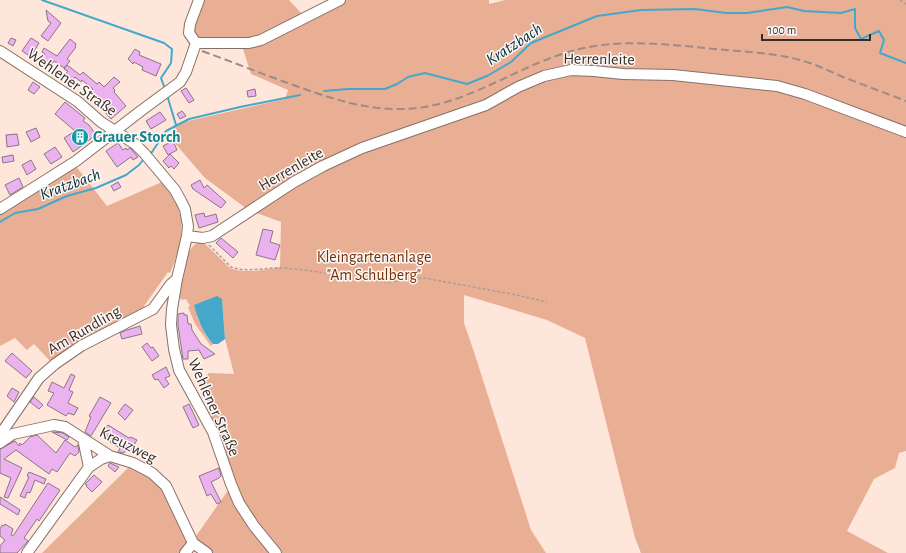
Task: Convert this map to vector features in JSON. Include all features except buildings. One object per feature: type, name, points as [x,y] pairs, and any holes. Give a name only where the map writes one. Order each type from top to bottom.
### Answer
[{"type":"street","points":[[196,43],[189,32],[190,24],[199,0]]},
{"type":"street","points":[[196,43],[240,44],[255,42],[272,35],[340,0]]},
{"type":"street","points":[[1,208],[71,165],[180,82],[186,72],[196,43]]},
{"type":"street","name":"Wehlener Straße","points":[[0,51],[77,101],[101,122],[135,144],[175,190],[185,210],[188,226],[172,310],[172,337],[179,370],[213,432],[239,503],[254,526],[276,553]]},
{"type":"street","name":"Herrenleite","points":[[202,238],[212,236],[294,182],[344,156],[411,130],[486,105],[518,87],[544,76],[571,70],[623,74],[673,75],[777,86],[805,94],[906,132]]},
{"type":"street","points":[[187,236],[202,238]]},
{"type":"street","name":"Am Rundling","points":[[0,436],[39,378],[54,364],[81,346],[153,309],[171,284],[177,279]]},
{"type":"street","points":[[153,309],[172,310]]},
{"type":"street","name":"Kreuzweg","points":[[0,443],[13,434],[54,425],[65,427],[110,456],[133,463],[152,473],[160,479],[169,491],[193,543],[207,553]]},
{"type":"street","points":[[83,439],[89,467]]},
{"type":"street","points":[[27,553],[89,467],[101,459],[110,456]]},
{"type":"street","points":[[185,553],[193,543]]},
{"type":"path","points":[[900,0],[906,4]]},
{"type":"path","points":[[202,238],[231,267],[235,268],[249,270],[283,268],[389,282],[424,278],[512,294],[546,302]]},
{"type":"green space","points":[[202,0],[289,0],[303,15],[250,41],[199,39],[194,32],[193,27]]},
{"type":"green space","points":[[347,0],[489,0],[489,4],[505,0],[906,0],[906,129],[806,91],[571,68],[485,103],[361,146],[247,209],[205,178],[171,139],[175,124],[285,99],[288,90],[251,74],[242,46],[287,30]]},
{"type":"green space","name":"Kleingartenanlage \"Am Schulberg\"","points":[[559,75],[641,76],[775,89],[804,96],[906,135],[906,451],[899,453],[895,468],[874,479],[847,531],[888,553],[641,553],[635,538],[585,338],[547,320],[464,295],[464,323],[531,530],[546,553],[280,553],[242,500],[209,417],[209,405],[197,383],[209,373],[234,374],[225,339],[222,299],[197,317],[206,336],[213,344],[211,346],[195,324],[188,307],[190,306],[186,299],[182,300],[178,295],[182,272],[188,254],[192,248],[197,243],[203,242],[230,268],[236,270],[255,271],[280,267],[281,222],[254,212],[324,168],[520,88]]},
{"type":"green space","points":[[75,165],[107,206],[162,182],[177,206],[180,215],[182,232],[179,248],[170,273],[168,272],[144,306],[145,310],[51,362],[34,344],[27,350],[15,338],[0,346],[0,213]]},
{"type":"green space","points":[[133,463],[160,479],[193,543],[180,553],[42,553]]},
{"type":"green space","points":[[229,489],[271,553],[211,553],[194,539]]},
{"type":"water","points":[[217,296],[222,299],[225,339],[218,344],[213,344],[201,326],[194,305]]},
{"type":"waterway","points":[[42,0],[164,43],[172,49],[171,63],[161,78],[165,89]]},
{"type":"waterway","name":"Kratzbach","points":[[324,91],[348,89],[385,89],[408,77],[425,73],[467,84],[487,76],[511,62],[531,43],[597,16],[641,10],[695,9],[726,13],[747,13],[787,7],[804,11],[841,13],[855,9],[855,28],[861,39],[879,31],[884,40],[880,53],[906,63]]},
{"type":"waterway","points":[[167,95],[176,125]]},
{"type":"waterway","name":"Kratzbach","points":[[150,155],[166,131],[189,119],[300,95]]},
{"type":"waterway","name":"Kratzbach","points":[[0,222],[15,213],[38,209],[67,196],[96,188],[126,175],[143,160]]},
{"type":"railway","points":[[202,51],[328,97],[357,105],[387,109],[424,107],[465,96],[542,61],[581,49],[600,45],[638,43],[677,45],[787,57],[810,63],[906,101]]},
{"type":"place","name":"Grauer Storch","points":[[80,137]]}]
